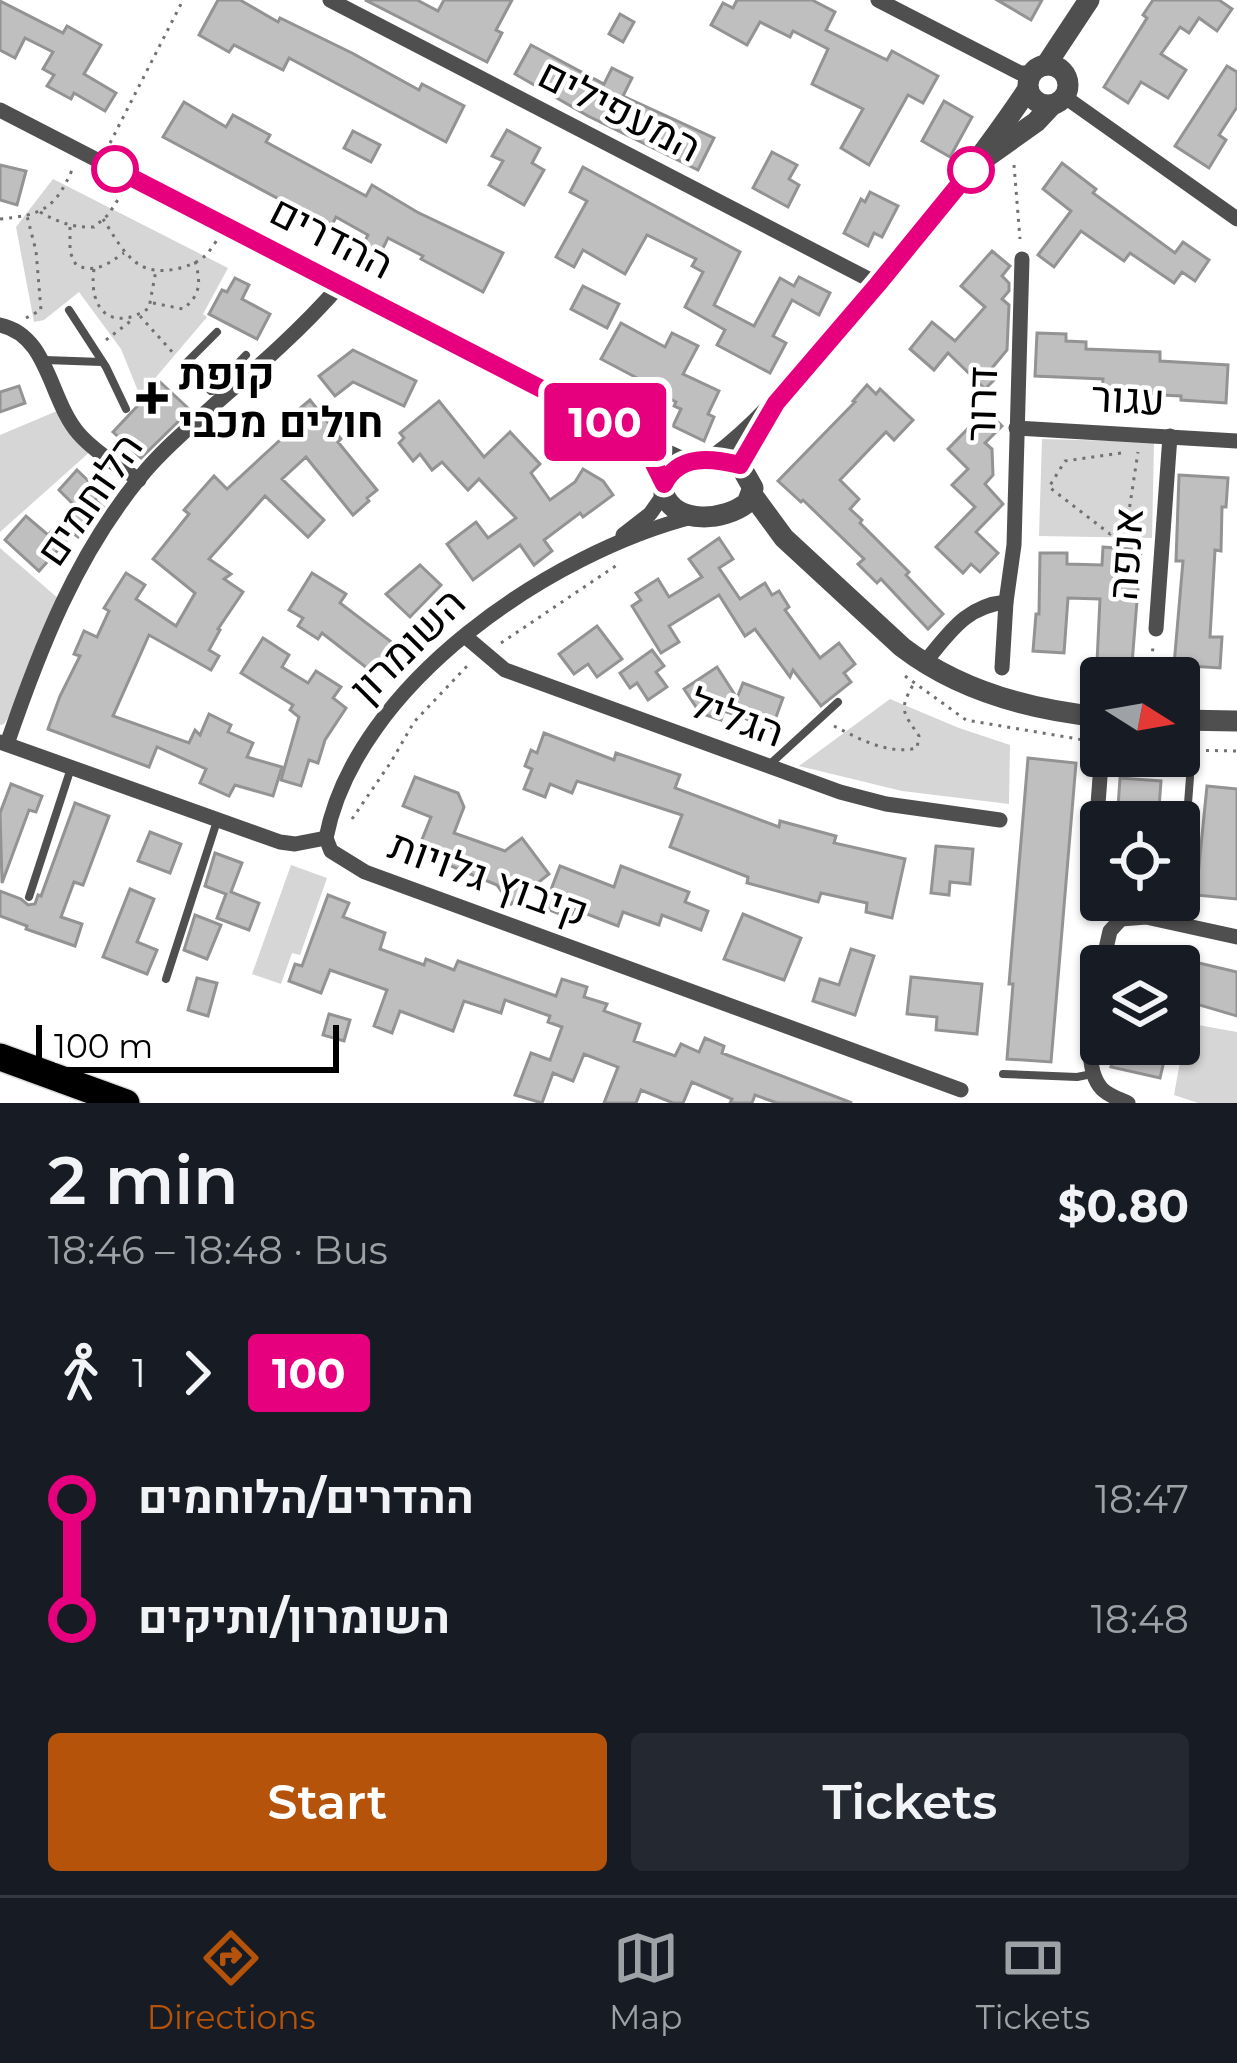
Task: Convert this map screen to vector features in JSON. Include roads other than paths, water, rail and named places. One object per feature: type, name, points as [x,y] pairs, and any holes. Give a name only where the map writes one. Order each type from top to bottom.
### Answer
[{"type":"highway","points":[[0,1057],[126,1103]]},
{"type":"street","name":"המעפילים","points":[[330,0],[878,284]]},
{"type":"street","points":[[878,0],[1021,73],[1068,80],[1058,102],[1012,142],[974,166]]},
{"type":"street","points":[[784,538],[726,514],[688,516],[673,510],[664,489],[676,467],[704,461],[734,445],[776,403],[974,166],[1085,6]]},
{"type":"street","points":[[1042,74],[1036,102],[1058,102],[1237,219]]},
{"type":"street","name":"ההדרים","points":[[0,110],[627,433],[704,461]]},
{"type":"street","name":"דרור","points":[[1002,668],[1014,544],[1022,259]]},
{"type":"street","name":"הלוחמים","points":[[4,743],[52,622],[93,545],[139,480],[340,285]]},
{"type":"street","points":[[4,325],[29,340],[81,436],[139,480]]},
{"type":"street","points":[[740,465],[776,403]]},
{"type":"street","name":"עגור","points":[[1016,428],[1237,441]]},
{"type":"street","name":"ההדרים","points":[[627,433],[651,458],[664,489]]},
{"type":"street","name":"אנפה","points":[[1156,628],[1170,436]]},
{"type":"street","points":[[704,461],[740,465]]},
{"type":"street","points":[[726,514],[747,503],[753,488],[740,465]]},
{"type":"street","name":"השומרון","points":[[596,554],[650,514],[664,489]]},
{"type":"street","points":[[751,493],[784,538],[902,647],[919,674]]},
{"type":"street","name":"השומרון","points":[[326,838],[332,808],[373,731],[427,668],[516,595],[596,554],[698,516]]},
{"type":"street","points":[[919,674],[962,620],[986,604],[1006,602]]},
{"type":"street","name":"הגליל","points":[[466,637],[505,670],[840,792],[886,804],[1000,820]]},
{"type":"street","points":[[919,674],[947,676],[1000,696],[1080,713]]},
{"type":"street","points":[[1200,720],[1237,721]]},
{"type":"street","name":"קיבוץ גלויות","points":[[4,743],[280,842],[326,838],[332,851],[365,872],[962,1090]]},
{"type":"street","points":[[1170,921],[1237,938]]},
{"type":"street","points":[[1090,1065],[1105,1093],[1128,1103]]},
{"type":"lane","points":[[69,310],[126,409]]},
{"type":"lane","points":[[211,391],[184,365],[218,332]]},
{"type":"lane","points":[[211,391],[246,355]]},
{"type":"lane","points":[[42,360],[103,362]]},
{"type":"lane","points":[[211,391],[234,388]]},
{"type":"lane","points":[[768,766],[838,702]]},
{"type":"lane","points":[[29,898],[71,768]]},
{"type":"lane","points":[[1180,923],[1190,777]]},
{"type":"lane","points":[[166,979],[218,820]]},
{"type":"lane","points":[[1004,1074],[1094,1074]]},
{"type":"place","name":"קופת חולים מכבי","points":[[152,398]]}]
